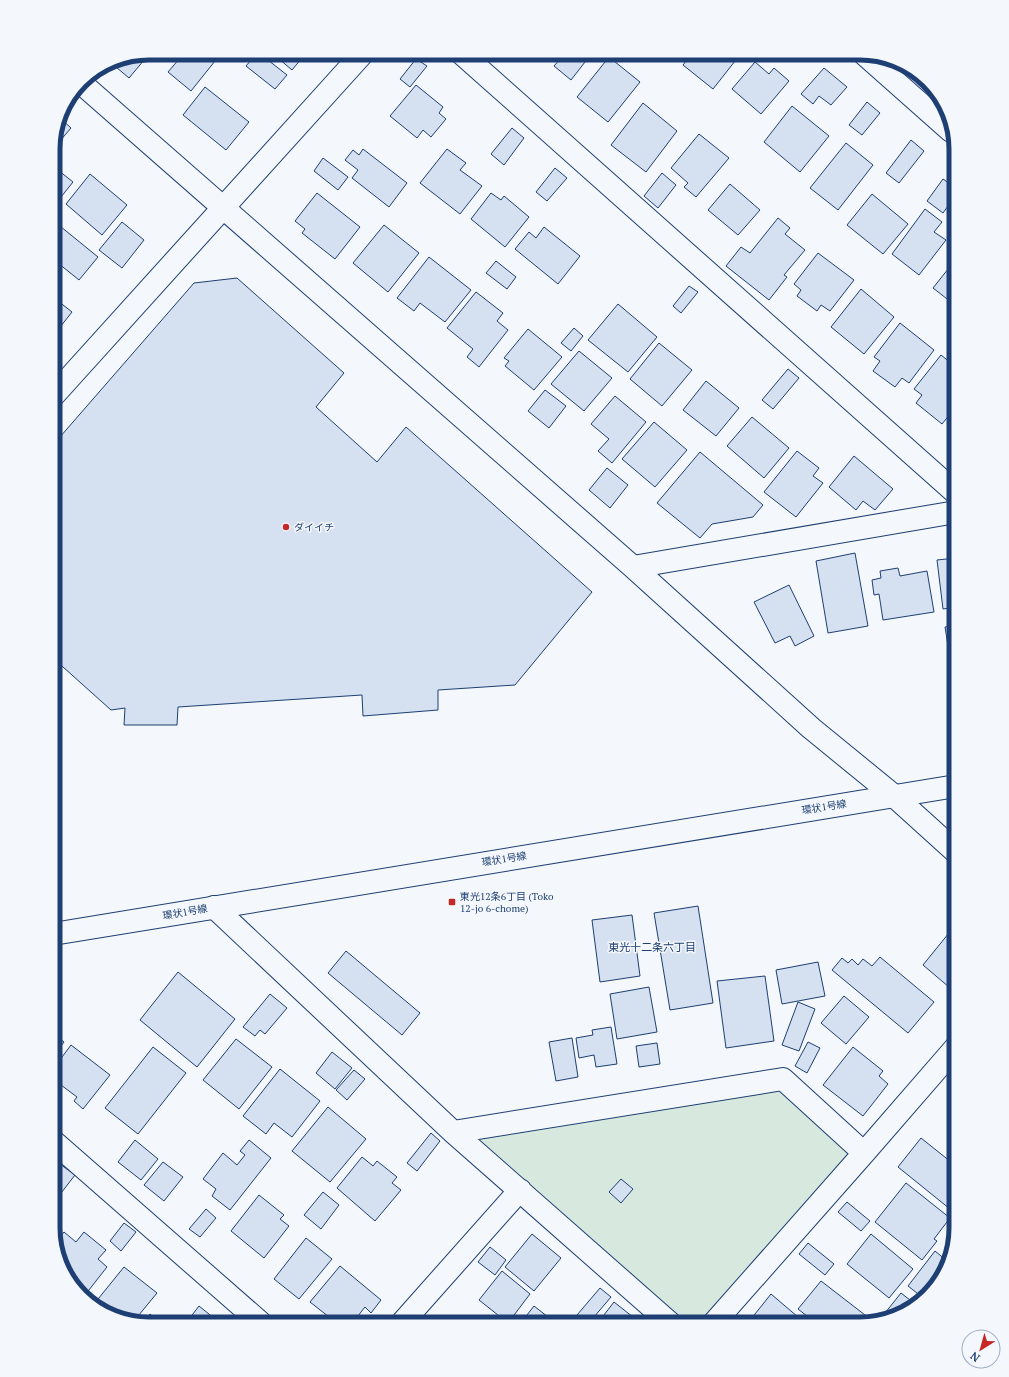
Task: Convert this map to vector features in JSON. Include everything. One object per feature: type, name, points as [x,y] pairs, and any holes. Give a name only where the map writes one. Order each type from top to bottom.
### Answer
[{"type":"street","points":[[60,388],[357,60]]},
{"type":"street","points":[[469,60],[949,487]]},
{"type":"street","points":[[872,61],[946,127]]},
{"type":"street","points":[[85,87],[633,567],[811,728],[893,796],[949,846]]},
{"type":"street","points":[[633,567],[949,513]]},
{"type":"street","name":"環状1号線","points":[[60,933],[949,787]]},
{"type":"street","points":[[214,907],[453,1132],[663,1317]]},
{"type":"street","points":[[719,1317],[949,1055]]},
{"type":"street","points":[[453,1132],[783,1080],[864,1153]]},
{"type":"street","points":[[60,1146],[254,1317]]},
{"type":"street","points":[[407,1317],[520,1190]]},
{"type":"shaded area","points":[[783,1079],[864,1153],[719,1317],[663,1317],[453,1132]]},
{"type":"building","points":[[144,60],[129,78],[116,67],[126,63]]},
{"type":"building","points":[[178,60],[215,61],[191,91],[168,72]]},
{"type":"building","points":[[251,60],[268,60],[287,75],[275,89],[246,66]]},
{"type":"building","points":[[280,60],[300,60],[292,70]]},
{"type":"building","points":[[415,60],[427,66],[410,87],[400,79]]},
{"type":"building","points":[[559,60],[587,60],[571,80],[554,66]]},
{"type":"building","points":[[607,60],[613,60],[640,82],[608,122],[577,97]]},
{"type":"building","points":[[687,60],[736,60],[713,89],[683,65]]},
{"type":"building","points":[[755,62],[769,74],[774,68],[789,81],[761,114],[732,89]]},
{"type":"building","points":[[824,68],[847,87],[831,105],[819,96],[813,104],[801,94]]},
{"type":"building","points":[[416,85],[443,107],[439,113],[446,119],[431,137],[423,130],[417,138],[390,116]]},
{"type":"building","points":[[205,87],[249,122],[226,150],[183,115]]},
{"type":"building","points":[[867,102],[880,113],[862,135],[849,125]]},
{"type":"building","points":[[643,103],[677,131],[646,172],[611,145]]},
{"type":"building","points":[[792,106],[829,136],[800,172],[764,142]]},
{"type":"building","points":[[64,122],[71,128],[60,140]]},
{"type":"building","points":[[512,128],[524,138],[504,165],[491,154]]},
{"type":"building","points":[[699,134],[729,158],[696,197],[684,187],[688,183],[671,168]]},
{"type":"building","points":[[911,140],[924,151],[899,183],[886,173]]},
{"type":"building","points":[[846,143],[873,165],[838,210],[810,188]]},
{"type":"building","points":[[363,149],[407,183],[389,207],[352,178],[358,170],[345,160],[353,150],[359,155]]},
{"type":"building","points":[[447,149],[466,163],[460,170],[482,186],[460,214],[420,183]]},
{"type":"building","points":[[323,158],[348,177],[338,190],[314,171]]},
{"type":"building","points":[[555,168],[567,178],[547,201],[536,192]]},
{"type":"building","points":[[60,172],[73,182],[60,198]]},
{"type":"building","points":[[662,173],[676,185],[658,208],[644,196]]},
{"type":"building","points":[[90,174],[127,205],[102,235],[66,204]]},
{"type":"building","points":[[943,179],[949,183],[949,205],[943,213],[927,201]]},
{"type":"building","points":[[730,184],[760,210],[738,235],[708,210]]},
{"type":"building","points":[[317,193],[360,227],[335,259],[302,233],[305,229],[295,221]]},
{"type":"building","points":[[491,193],[501,200],[504,196],[529,217],[505,247],[471,219]]},
{"type":"building","points":[[872,194],[908,224],[883,254],[847,225]]},
{"type":"building","points":[[925,209],[942,222],[934,232],[946,240],[919,275],[892,254]]},
{"type":"building","points":[[778,218],[790,228],[785,234],[805,250],[784,275],[787,277],[769,300],[726,266],[741,247],[750,253]]},
{"type":"building","points":[[122,222],[144,240],[122,268],[99,250]]},
{"type":"building","points":[[384,225],[419,253],[388,292],[353,263]]},
{"type":"building","points":[[60,226],[98,257],[79,280],[60,265]]},
{"type":"building","points":[[544,227],[580,256],[558,284],[515,249],[529,232],[536,238]]},
{"type":"building","points":[[818,253],[854,280],[830,311],[821,305],[817,311],[797,296],[801,290],[794,284]]},
{"type":"building","points":[[429,257],[471,290],[445,322],[420,303],[414,311],[397,298]]},
{"type":"building","points":[[496,261],[516,277],[507,289],[486,273]]},
{"type":"building","points":[[949,268],[949,301],[933,288]]},
{"type":"building","name":"ダイイチ","points":[[237,278],[344,373],[316,407],[377,462],[406,427],[592,592],[515,685],[438,690],[438,710],[363,716],[362,695],[178,707],[177,725],[124,725],[125,708],[111,710],[60,664],[60,437],[194,283]]},
{"type":"building","points":[[689,286],[698,292],[681,313],[673,306]]},
{"type":"building","points":[[861,289],[894,317],[864,354],[831,327]]},
{"type":"building","points":[[476,292],[503,313],[497,321],[508,330],[479,367],[467,357],[473,349],[447,328]]},
{"type":"building","points":[[60,303],[72,312],[60,327]]},
{"type":"building","points":[[618,304],[657,337],[628,372],[588,340]]},
{"type":"building","points":[[900,323],[934,350],[909,383],[902,378],[895,387],[873,371],[880,361],[874,357]]},
{"type":"building","points":[[574,328],[583,336],[571,351],[561,343]]},
{"type":"building","points":[[528,329],[562,357],[534,390],[505,366],[509,361],[504,358]]},
{"type":"building","points":[[659,343],[692,370],[662,406],[630,379]]},
{"type":"building","points":[[579,351],[612,378],[584,411],[551,384]]},
{"type":"building","points":[[941,355],[949,361],[949,416],[942,424],[916,403],[922,395],[914,389]]},
{"type":"building","points":[[788,369],[799,378],[773,409],[762,400]]},
{"type":"building","points":[[706,381],[739,408],[716,436],[683,410]]},
{"type":"building","points":[[545,390],[566,406],[549,428],[528,411]]},
{"type":"building","points":[[615,396],[646,422],[612,463],[598,451],[609,439],[591,424]]},
{"type":"building","points":[[752,417],[789,448],[764,478],[727,446]]},
{"type":"building","points":[[654,422],[687,450],[655,487],[622,459]]},
{"type":"building","points":[[797,451],[819,468],[813,476],[823,483],[796,517],[764,492]]},
{"type":"building","points":[[700,452],[763,505],[753,517],[712,524],[700,538],[657,503]]},
{"type":"building","points":[[854,456],[893,489],[875,510],[863,501],[856,510],[829,487]]},
{"type":"building","points":[[607,468],[628,485],[610,508],[589,490]]},
{"type":"building","points":[[855,553],[868,626],[828,633],[816,561]]},
{"type":"building","points":[[949,559],[949,608],[943,609],[937,560]]},
{"type":"building","points":[[898,568],[900,576],[927,571],[934,612],[883,620],[879,594],[874,595],[872,580],[881,578],[880,571]]},
{"type":"building","points":[[789,585],[814,636],[795,646],[790,636],[775,643],[754,602]]},
{"type":"building","points":[[949,626],[949,652],[945,627]]},
{"type":"building","points":[[698,906],[713,1003],[670,1010],[654,913]]},
{"type":"building","points":[[632,915],[640,976],[600,982],[592,920]]},
{"type":"building","points":[[949,933],[949,987],[923,965]]},
{"type":"building","points":[[346,951],[420,1013],[402,1035],[328,973]]},
{"type":"building","points":[[880,957],[934,1002],[908,1033],[832,970],[842,958],[848,963],[852,959],[858,965],[863,959],[872,966]]},
{"type":"building","points":[[818,962],[825,996],[782,1004],[776,970]]},
{"type":"building","points":[[178,972],[235,1019],[197,1067],[140,1020]]},
{"type":"building","points":[[765,976],[774,1041],[726,1048],[717,981]]},
{"type":"building","points":[[649,987],[657,1032],[617,1039],[610,994]]},
{"type":"building","points":[[270,994],[287,1008],[265,1034],[260,1030],[255,1036],[243,1027]]},
{"type":"building","points":[[844,996],[869,1017],[846,1044],[821,1023]]},
{"type":"building","points":[[798,1002],[815,1009],[799,1051],[782,1045]]},
{"type":"building","points":[[611,1027],[617,1064],[596,1067],[594,1055],[579,1058],[576,1038],[593,1035],[592,1030]]},
{"type":"building","points":[[572,1038],[578,1077],[556,1081],[549,1042]]},
{"type":"building","points":[[60,1039],[64,1042],[60,1047]]},
{"type":"building","points":[[236,1039],[272,1067],[239,1109],[203,1080]]},
{"type":"building","points":[[808,1042],[820,1048],[807,1073],[795,1066]]},
{"type":"building","points":[[657,1043],[660,1064],[639,1067],[636,1046]]},
{"type":"building","points":[[71,1045],[110,1075],[83,1109],[74,1101],[77,1097],[60,1084],[60,1060]]},
{"type":"building","points":[[153,1047],[186,1073],[138,1134],[105,1108]]},
{"type":"building","points":[[853,1047],[883,1071],[879,1076],[888,1084],[863,1116],[823,1085]]},
{"type":"building","points":[[332,1052],[352,1068],[335,1089],[316,1073]]},
{"type":"building","points":[[280,1069],[320,1101],[292,1137],[274,1123],[266,1134],[243,1116]]},
{"type":"building","points":[[354,1070],[365,1079],[347,1100],[336,1090]]},
{"type":"building","points":[[328,1107],[366,1139],[330,1182],[292,1151]]},
{"type":"building","points":[[431,1133],[440,1141],[417,1171],[407,1163]]},
{"type":"building","points":[[921,1138],[949,1160],[949,1208],[898,1167]]},
{"type":"building","points":[[135,1140],[158,1159],[141,1180],[118,1162]]},
{"type":"building","points":[[249,1140],[271,1158],[230,1210],[212,1196],[216,1189],[203,1179],[223,1153],[237,1165],[245,1155],[240,1151]]},
{"type":"building","points":[[362,1157],[373,1166],[377,1161],[397,1177],[392,1183],[401,1190],[375,1221],[337,1188]]},
{"type":"building","points":[[163,1162],[183,1177],[164,1201],[144,1185]]},
{"type":"building","points":[[60,1164],[75,1175],[60,1194]]},
{"type":"building","points":[[621,1179],[633,1189],[621,1203],[609,1192]]},
{"type":"building","points":[[906,1183],[949,1217],[934,1239],[937,1241],[922,1260],[875,1222]]},
{"type":"building","points":[[323,1192],[339,1205],[321,1229],[304,1215]]},
{"type":"building","points":[[259,1195],[284,1215],[280,1219],[289,1226],[264,1258],[231,1231]]},
{"type":"building","points":[[847,1202],[870,1221],[861,1231],[838,1212]]},
{"type":"building","points":[[206,1209],[216,1218],[200,1237],[189,1229]]},
{"type":"building","points":[[124,1223],[136,1232],[121,1251],[110,1241]]},
{"type":"building","points":[[64,1232],[76,1242],[84,1232],[106,1250],[98,1259],[107,1267],[87,1292],[72,1273],[63,1251],[61,1236]]},
{"type":"building","points":[[532,1234],[561,1258],[534,1291],[505,1267]]},
{"type":"building","points":[[871,1234],[913,1269],[889,1298],[847,1264]]},
{"type":"building","points":[[306,1238],[332,1259],[299,1299],[274,1279]]},
{"type":"building","points":[[808,1243],[834,1264],[825,1275],[799,1254]]},
{"type":"building","points":[[490,1247],[506,1260],[495,1275],[478,1262]]},
{"type":"building","points":[[935,1251],[943,1258],[931,1282],[919,1295],[908,1286]]},
{"type":"building","points":[[340,1266],[381,1300],[371,1313],[365,1307],[357,1317],[329,1317],[310,1302]]},
{"type":"building","points":[[124,1267],[157,1293],[138,1316],[120,1312],[97,1300]]},
{"type":"building","points":[[502,1271],[530,1294],[513,1317],[500,1317],[479,1300]]},
{"type":"building","points":[[821,1281],[865,1315],[860,1317],[808,1317],[798,1309]]},
{"type":"building","points":[[600,1288],[611,1297],[594,1317],[579,1317],[577,1315]]},
{"type":"building","points":[[901,1293],[911,1301],[905,1305],[885,1313]]},
{"type":"building","points":[[771,1294],[798,1317],[753,1317]]},
{"type":"building","points":[[614,1302],[633,1317],[602,1317]]},
{"type":"building","points":[[199,1306],[213,1317],[191,1317]]},
{"type":"building","points":[[534,1306],[548,1317],[525,1317]]},
{"type":"place","name":"ダイイチ","points":[[286,527]]},
{"type":"place","name":"東光12条6丁目 (Toko 12-jo 6-chome)","points":[[452,902]]},
{"type":"district","name":"東光十二条六丁目","points":[[652,947]]}]
